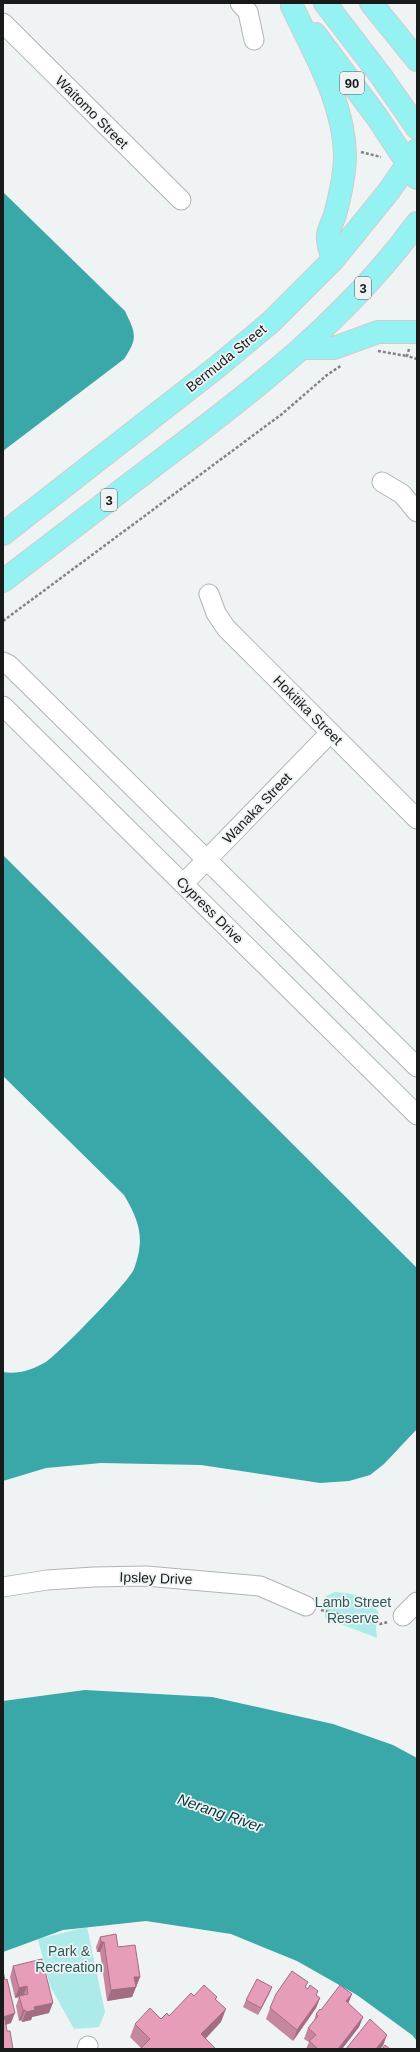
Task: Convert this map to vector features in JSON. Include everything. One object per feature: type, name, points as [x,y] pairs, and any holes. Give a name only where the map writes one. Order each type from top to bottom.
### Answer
[{"type":"main road","points":[[325,3],[381,76],[417,128]]},
{"type":"main road","points":[[370,3],[417,60]]},
{"type":"main road","points":[[291,4],[325,76],[337,106],[343,130],[345,155],[343,178],[340,198],[328,236],[333,260]]},
{"type":"main road","name":"90","points":[[291,4],[414,163]]},
{"type":"main road","name":"Bermuda Street","points":[[3,534],[249,341],[290,304],[333,260],[384,196],[414,163]]},
{"type":"main road","name":"3","points":[[3,581],[215,420],[302,348],[371,280],[417,223]]},
{"type":"main road","points":[[302,348],[334,348],[378,332],[417,332]]},
{"type":"street","points":[[240,3],[248,12],[254,40]]},
{"type":"street","name":"Waitomo Street","points":[[3,23],[181,200]]},
{"type":"street","points":[[382,482],[402,494],[417,512]]},
{"type":"street","name":"Hokitika Street","points":[[209,594],[216,612],[226,628],[417,819]]},
{"type":"street","points":[[3,662],[15,670],[417,1067]]},
{"type":"street","name":"Cypress Drive","points":[[3,706],[417,1115]]},
{"type":"street","name":"Wanaka Street","points":[[183,884],[330,733]]},
{"type":"street","name":"Ipsley Drive","points":[[3,1587],[55,1579],[94,1576],[146,1576],[260,1586],[306,1606]]},
{"type":"street","points":[[403,1616],[417,1602]]},
{"type":"path","points":[[354,152],[376,154],[384,158]]},
{"type":"path","points":[[373,352],[378,351],[407,356]]},
{"type":"path","points":[[3,622],[275,418],[327,375],[346,362]]},
{"type":"path","points":[[306,1606],[380,1624],[403,1616]]},
{"type":"green space","name":"Lamb Street Reserve","points":[[335,1592],[360,1596],[370,1602],[379,1613],[376,1628],[377,1638],[325,1618],[326,1596]]},
{"type":"green space","name":"Park & Recreation","points":[[87,1927],[105,2012],[99,2027],[74,2029],[50,1986],[38,1939]]},
{"type":"water","points":[[3,192],[125,311],[134,336],[132,346],[124,359],[3,451]]},
{"type":"water","points":[[3,855],[417,1268],[417,1429],[384,1464],[370,1475],[349,1481],[320,1483],[201,1465],[101,1463],[46,1468],[3,1481],[3,1372],[14,1373],[26,1371],[36,1367],[46,1362],[64,1346],[120,1288],[129,1276],[134,1269],[140,1240],[137,1222],[124,1195],[3,1076]]},
{"type":"water","name":"Nerang River","points":[[85,1690],[212,1697],[333,1724],[393,1745],[417,1758],[417,2041],[412,2035],[357,1995],[297,1961],[231,1934],[146,1921],[63,1930],[3,1952],[3,1701]]},
{"type":"building","points":[[116,1934],[118,1947],[135,1945],[140,1977],[134,1977],[136,1987],[111,1990],[104,1942],[101,1942],[100,1937]]},
{"type":"building","points":[[42,1959],[53,2003],[34,2007],[35,2010],[26,2012],[23,2010],[19,1996],[28,1994],[27,1986],[19,1988],[13,1966]]},
{"type":"building","points":[[3,1971],[5,1980],[7,1979],[15,2013],[3,2017]]},
{"type":"building","points":[[292,1971],[308,1982],[305,1987],[308,1989],[310,1985],[318,1991],[316,1995],[320,1998],[297,2030],[270,2008],[276,1994]]},
{"type":"building","points":[[257,1979],[272,1987],[261,2008],[246,2000]]},
{"type":"building","points":[[204,1985],[217,1997],[215,1999],[226,2009],[201,2034],[216,2049],[140,2049],[150,2039],[135,2024],[150,2008],[161,2019],[167,2013],[169,2016],[191,1993],[194,1996]]},
{"type":"building","points":[[340,1985],[352,1994],[346,2001],[363,2017],[338,2049],[318,2049],[309,2041],[316,2035],[308,2028],[318,2016],[316,2014],[320,2009],[321,2010]]},
{"type":"building","points":[[3,2019],[5,2019],[7,2031],[10,2031],[13,2049],[3,2049]]},
{"type":"building","points":[[370,2019],[387,2035],[376,2049],[346,2049]]},
{"type":"building","points":[[385,2045],[390,2049],[382,2049]]}]
